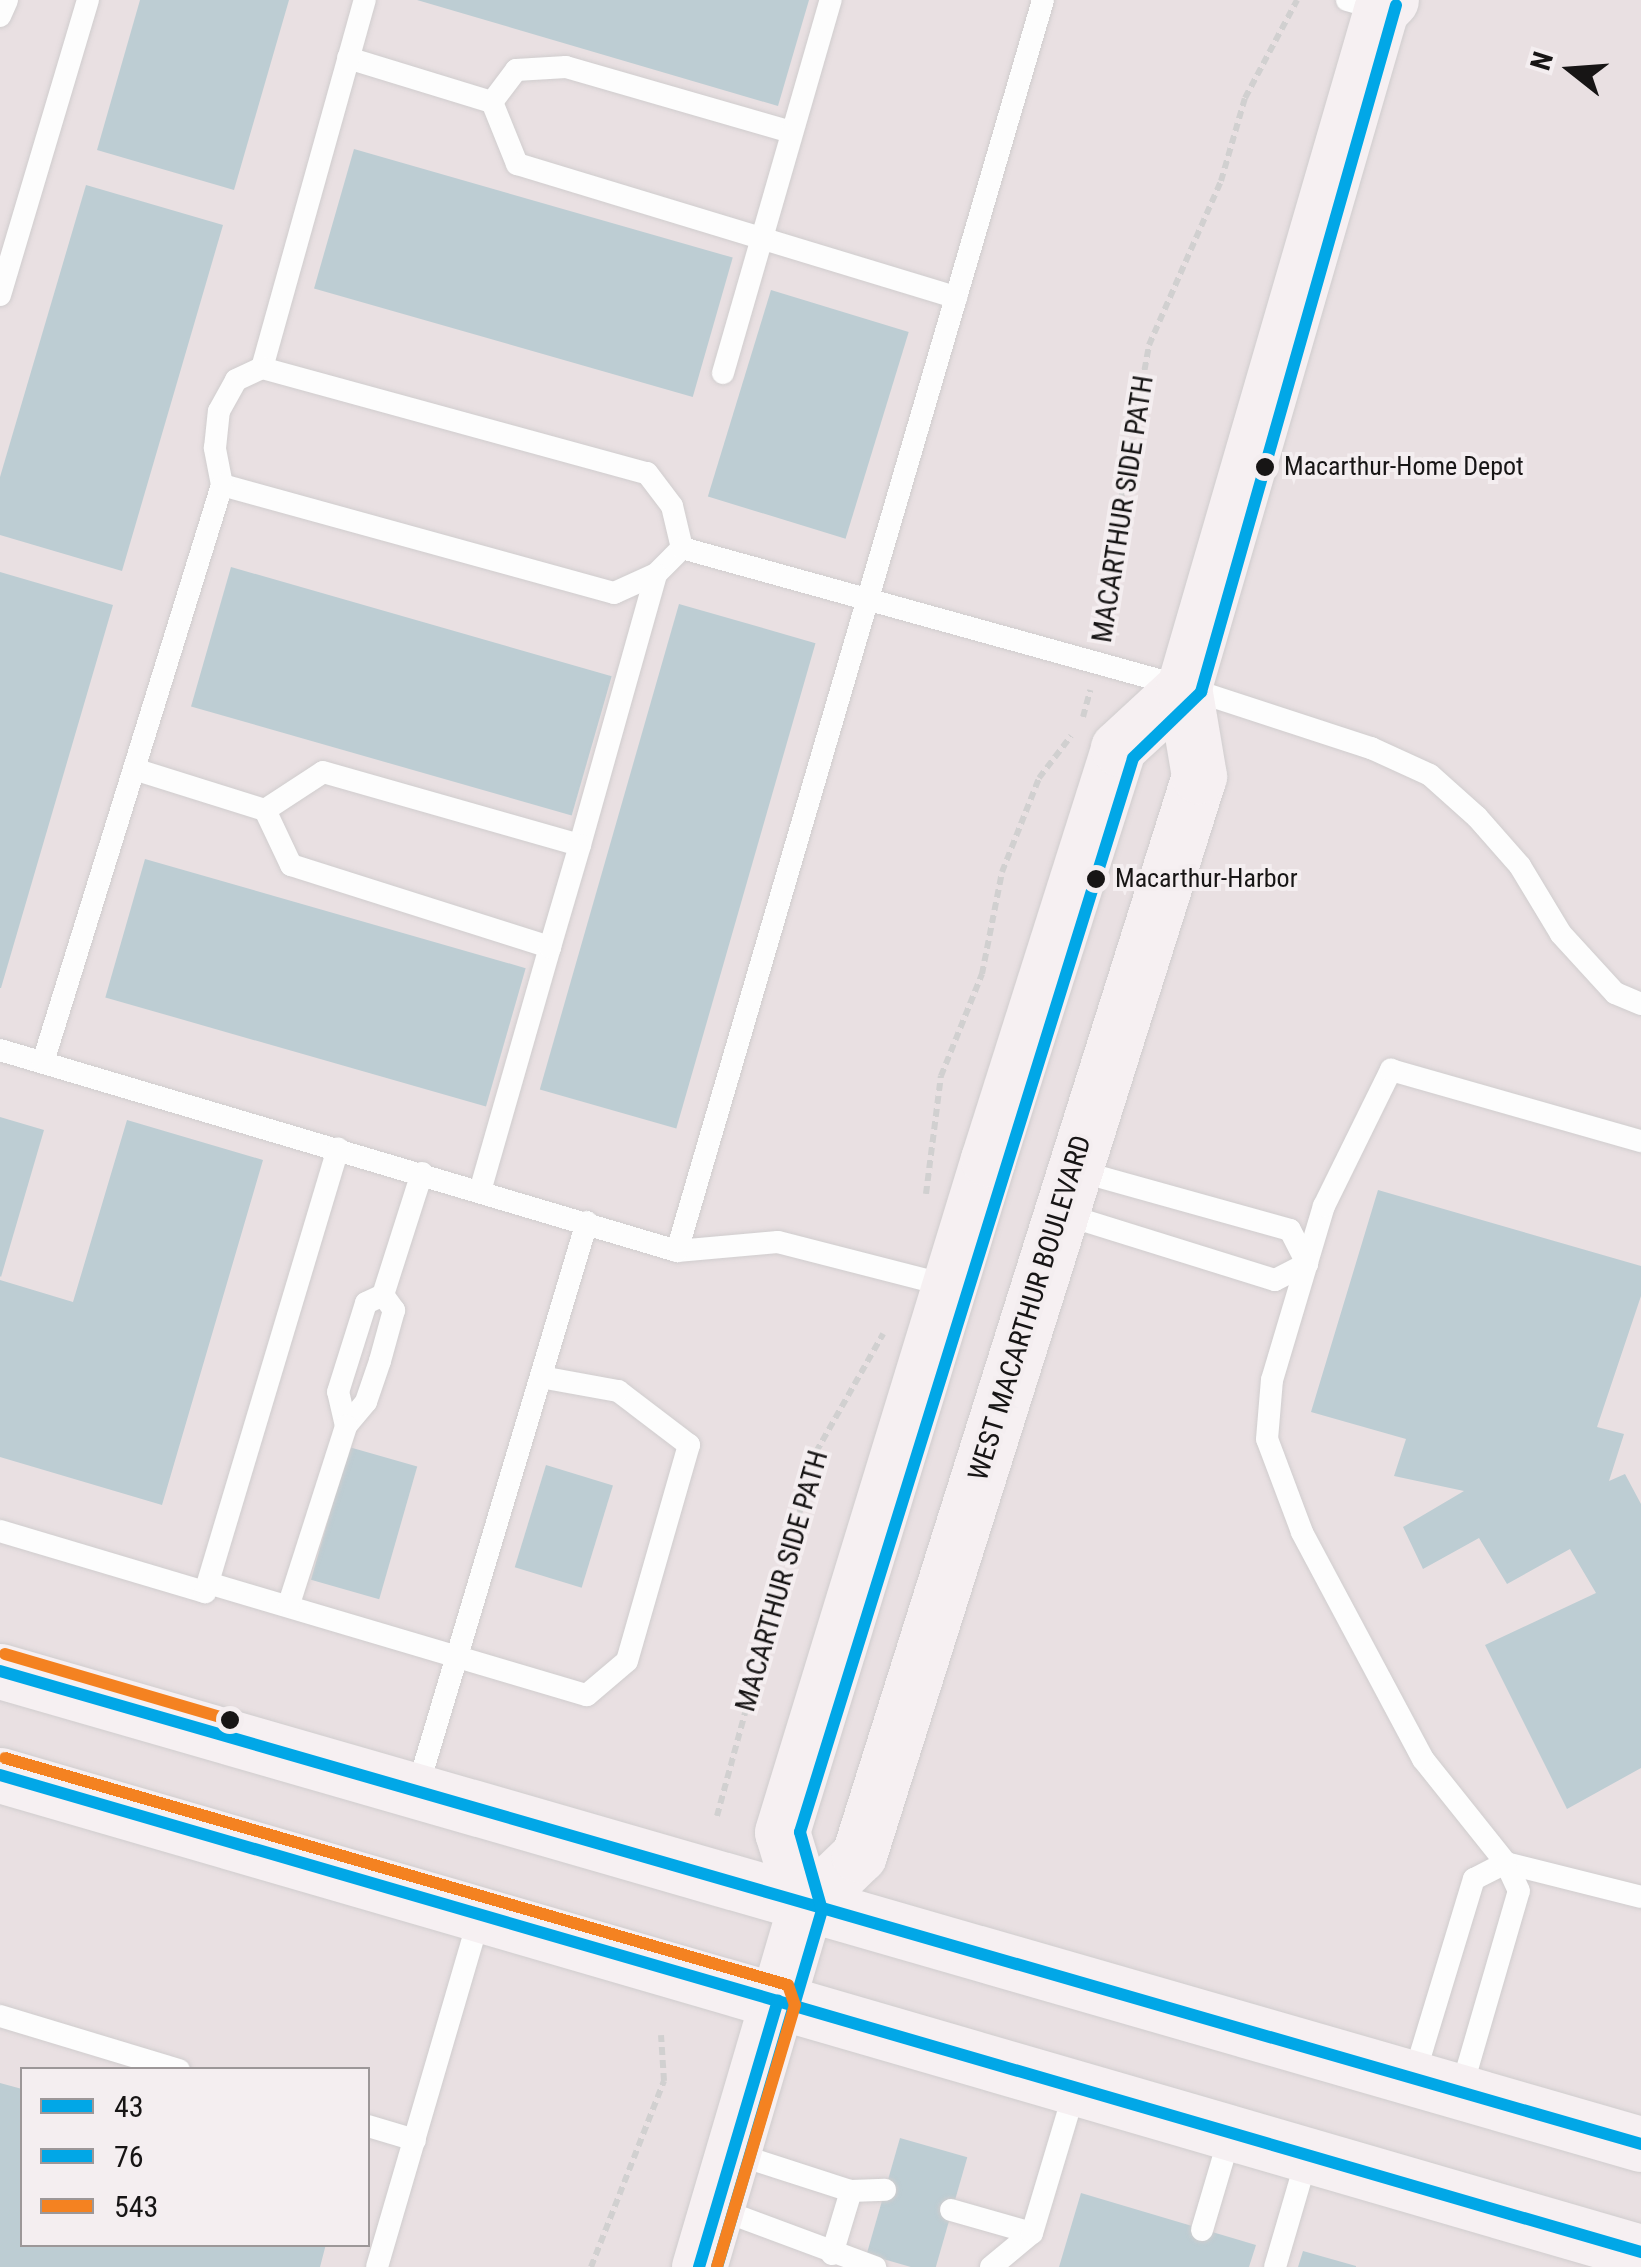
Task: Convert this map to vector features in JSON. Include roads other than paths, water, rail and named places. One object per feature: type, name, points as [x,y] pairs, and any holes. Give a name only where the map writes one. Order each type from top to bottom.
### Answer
[{"type":"main road","name":"WEST MACARTHUR BOULEVARD","points":[[699,2267],[805,1907],[859,1855],[1199,776],[1184,686],[1375,3]]},
{"type":"main road","points":[[805,1907],[782,1832],[928,1280],[1118,748],[1184,686]]},
{"type":"main road","points":[[0,1671],[805,1907],[1438,2083],[1641,2144]]},
{"type":"main road","points":[[0,1775],[1076,2086],[1641,2255]]},
{"type":"lane","points":[[0,16],[7,0]]},
{"type":"lane","points":[[0,295],[88,0]]},
{"type":"lane","points":[[262,368],[364,0]]},
{"type":"lane","points":[[722,373],[830,0]]},
{"type":"lane","points":[[677,1251],[1044,0]]},
{"type":"lane","points":[[348,58],[492,102]]},
{"type":"lane","points":[[492,102],[516,70],[566,67],[792,132]]},
{"type":"lane","points":[[492,102],[517,164],[956,296]]},
{"type":"lane","points":[[43,1062],[222,485],[214,448],[219,411],[236,380],[262,368],[647,473],[672,506],[682,548]]},
{"type":"lane","points":[[222,485],[614,594],[656,574],[682,548]]},
{"type":"lane","points":[[682,548],[1184,686],[1430,776],[1520,866],[1561,934],[1614,993],[1641,1004]]},
{"type":"lane","points":[[480,1190],[656,574]]},
{"type":"lane","points":[[134,769],[265,810],[291,865],[550,946]]},
{"type":"lane","points":[[265,810],[323,772],[580,845]]},
{"type":"lane","points":[[0,1050],[677,1251],[778,1242],[928,1280]]},
{"type":"lane","points":[[1438,2083],[1518,1891],[1506,1863],[1424,1759],[1276,1468],[1266,1414],[1324,1206],[1391,1070],[1641,1141]]},
{"type":"lane","points":[[0,1531],[205,1592],[338,1148]]},
{"type":"lane","points":[[289,1604],[346,1426],[338,1392],[366,1302],[383,1295],[422,1173]]},
{"type":"lane","points":[[1067,1191],[1274,1280],[1306,1264]]},
{"type":"lane","points":[[1067,1191],[1290,1230],[1306,1264]]},
{"type":"lane","points":[[416,1793],[587,1222]]},
{"type":"lane","points":[[208,1583],[587,1695],[627,1661],[689,1445],[618,1390],[541,1377]]},
{"type":"lane","points":[[1438,2083],[1474,1878],[1506,1863],[1641,1897]]},
{"type":"lane","points":[[377,2267],[480,1914]]},
{"type":"lane","points":[[0,2016],[169,2067]]},
{"type":"lane","points":[[991,2267],[1032,2233],[1076,2086]]},
{"type":"lane","points":[[370,2127],[415,2140]]},
{"type":"lane","points":[[1202,2230],[1231,2132]]},
{"type":"lane","points":[[732,2153],[851,2191],[885,2190]]},
{"type":"lane","points":[[1275,2267],[1308,2154]]},
{"type":"lane","points":[[832,2254],[851,2191]]},
{"type":"lane","points":[[716,2208],[816,2240],[832,2254],[875,2267]]},
{"type":"lane","points":[[951,2210],[1032,2233]]},
{"type":"lane","points":[[1638,2267],[1641,2255]]},
{"type":"place","name":"Macarthur-Home Depot","points":[[1265,467]]},
{"type":"place","name":"Macarthur-Harbor","points":[[1096,879]]}]
